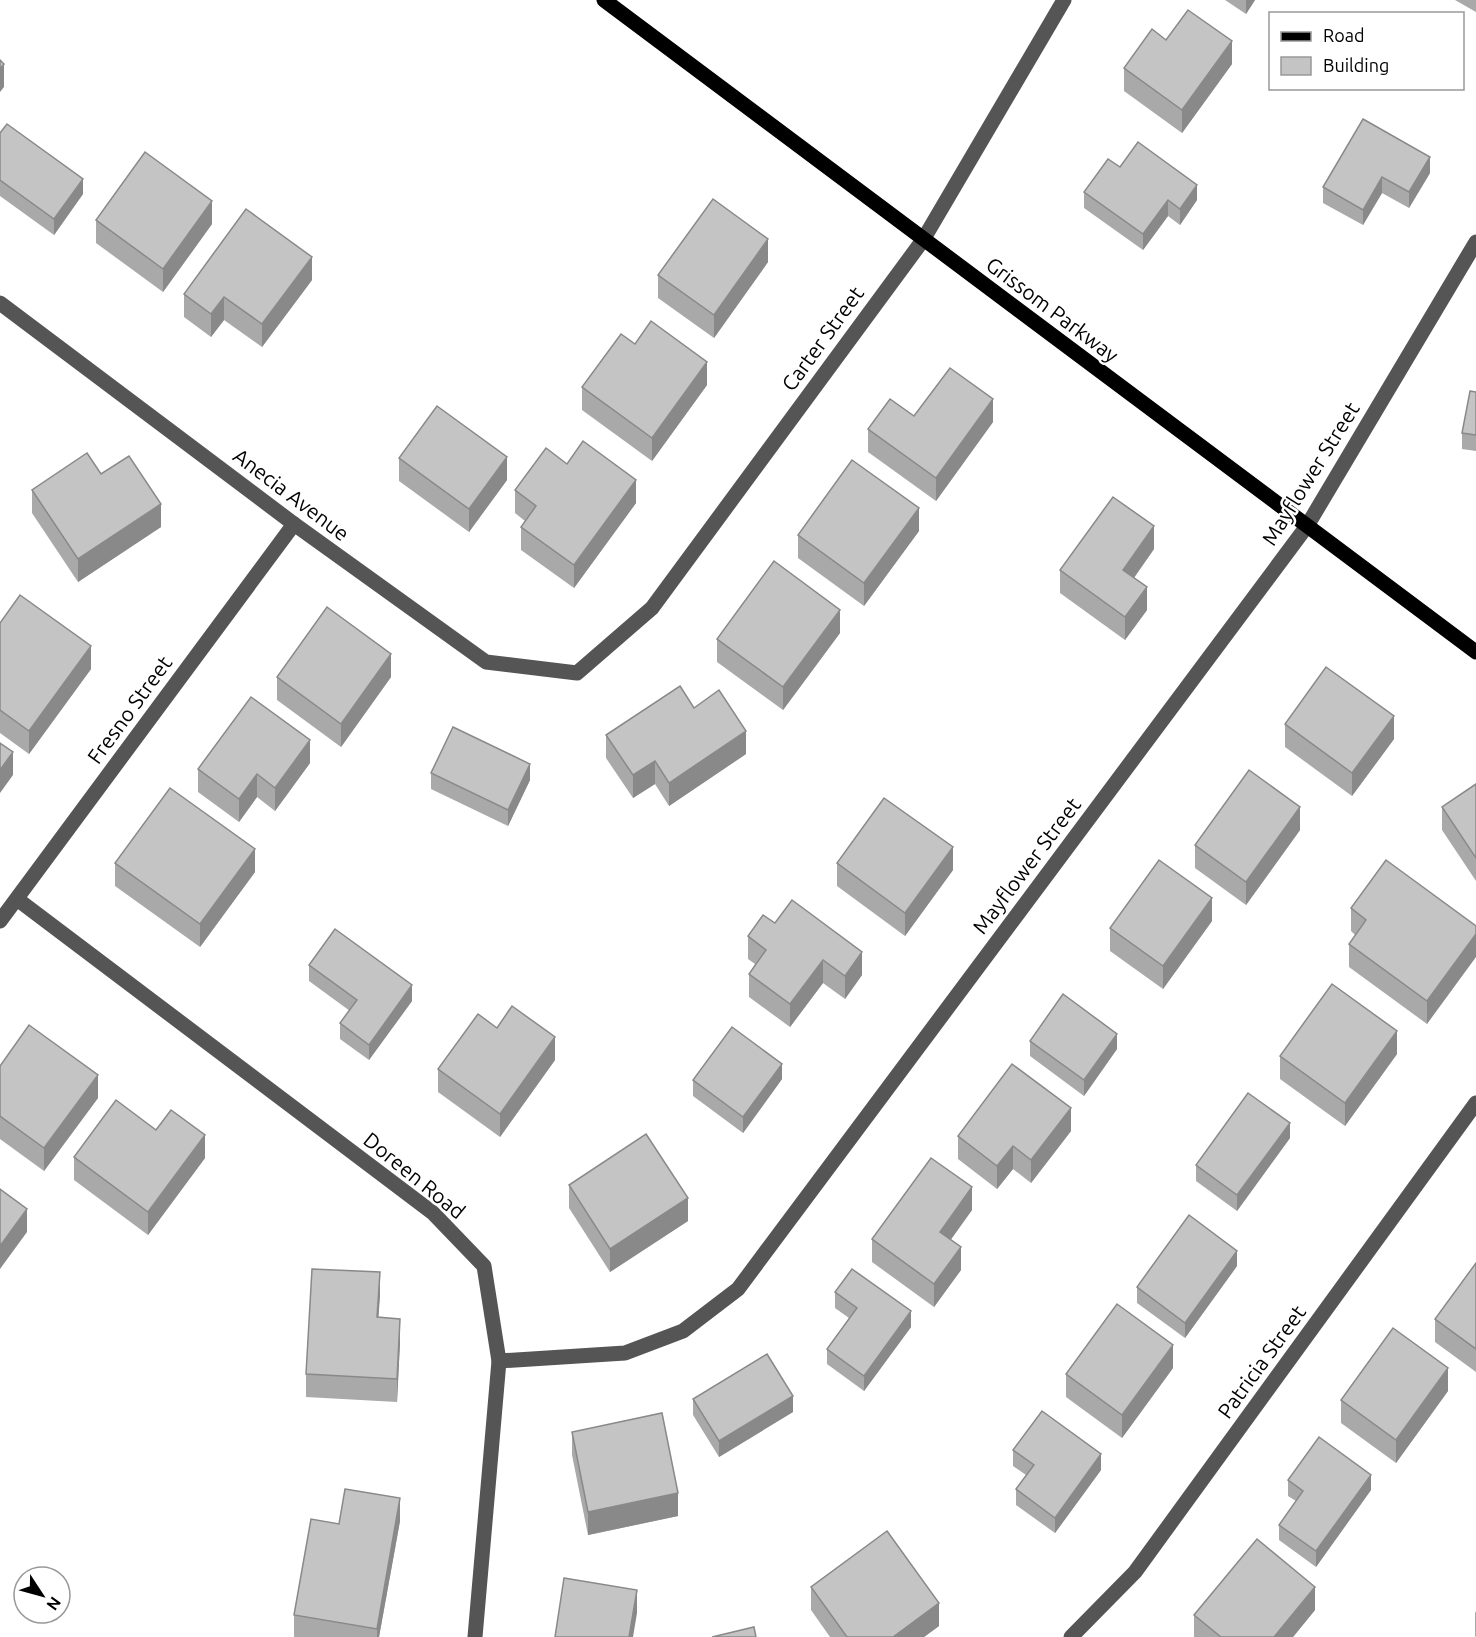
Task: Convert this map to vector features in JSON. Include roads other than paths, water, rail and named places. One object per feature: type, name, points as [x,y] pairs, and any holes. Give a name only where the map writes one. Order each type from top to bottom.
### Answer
[{"type":"main road","name":"Grissom Parkway","points":[[604,0],[1476,652]]},
{"type":"street","name":"Carter Street","points":[[577,673],[652,608],[922,240],[1064,0]]},
{"type":"street","name":"Mayflower Street","points":[[499,1361],[625,1353],[683,1331],[738,1289],[1307,526],[1476,242]]},
{"type":"street","name":"Anecia Avenue","points":[[0,303],[294,524],[486,663],[577,673]]},
{"type":"street","name":"Fresno Street","points":[[0,921],[294,524]]},
{"type":"street","name":"Doreen Road","points":[[17,899],[433,1213],[484,1266],[499,1361],[476,1637]]},
{"type":"street","name":"Patricia Street","points":[[1071,1637],[1135,1572],[1476,1103]]}]
